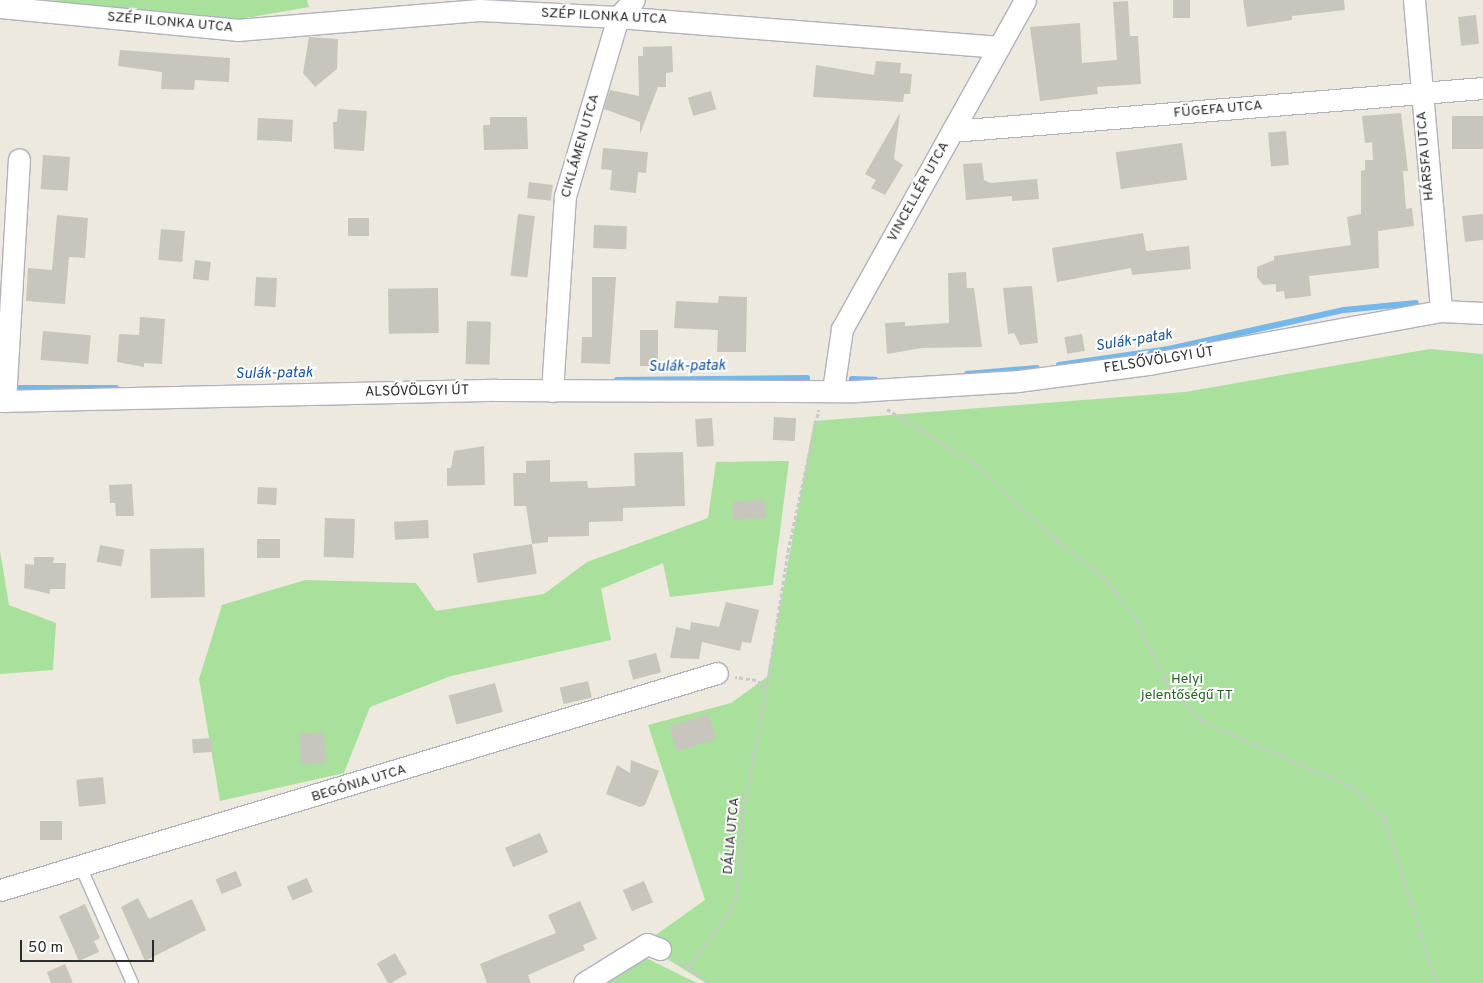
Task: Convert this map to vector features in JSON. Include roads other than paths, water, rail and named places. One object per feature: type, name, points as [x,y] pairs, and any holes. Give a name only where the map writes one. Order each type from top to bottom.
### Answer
[{"type":"street","name":"CIKLÁMEN UTCA","points":[[552,391],[565,196],[618,17],[634,0]]},
{"type":"street","name":"VINCELLÉR UTCA","points":[[827,390],[842,330],[1025,0]]},
{"type":"street","name":"HÁRSFA UTCA","points":[[1414,0],[1420,94],[1441,311]]},
{"type":"street","name":"SZÉP ILONKA UTCA","points":[[0,7],[237,30],[479,10],[618,17],[999,47]]},
{"type":"street","name":"FÜGEFA UTCA","points":[[952,132],[1483,88]]},
{"type":"street","points":[[2,401],[19,159]]},
{"type":"street","name":"FELSŐVÖLGYI ÚT","points":[[827,390],[1018,381],[1149,364],[1441,311],[1483,313]]},
{"type":"street","name":"ALSÓVÖLGYI ÚT","points":[[2,401],[552,391],[827,390]]},
{"type":"street","name":"BEGÓNIA UTCA","points":[[0,890],[717,673]]},
{"type":"street","points":[[584,983],[647,944],[660,949]]},
{"type":"lane","points":[[80,866],[132,983]]},
{"type":"waterway","name":"Sulák-patak","points":[[1059,365],[1169,349],[1344,310],[1416,303]]},
{"type":"waterway","name":"Sulák-patak","points":[[967,374],[1037,368]]},
{"type":"waterway","name":"Sulák-patak","points":[[617,380],[807,378]]},
{"type":"waterway","name":"Sulák-patak","points":[[852,379],[875,380]]},
{"type":"waterway","name":"Sulák-patak","points":[[15,388],[116,388]]},
{"type":"park label","name":"Helyi jelentőségű TT","points":[[1187,688]]}]
